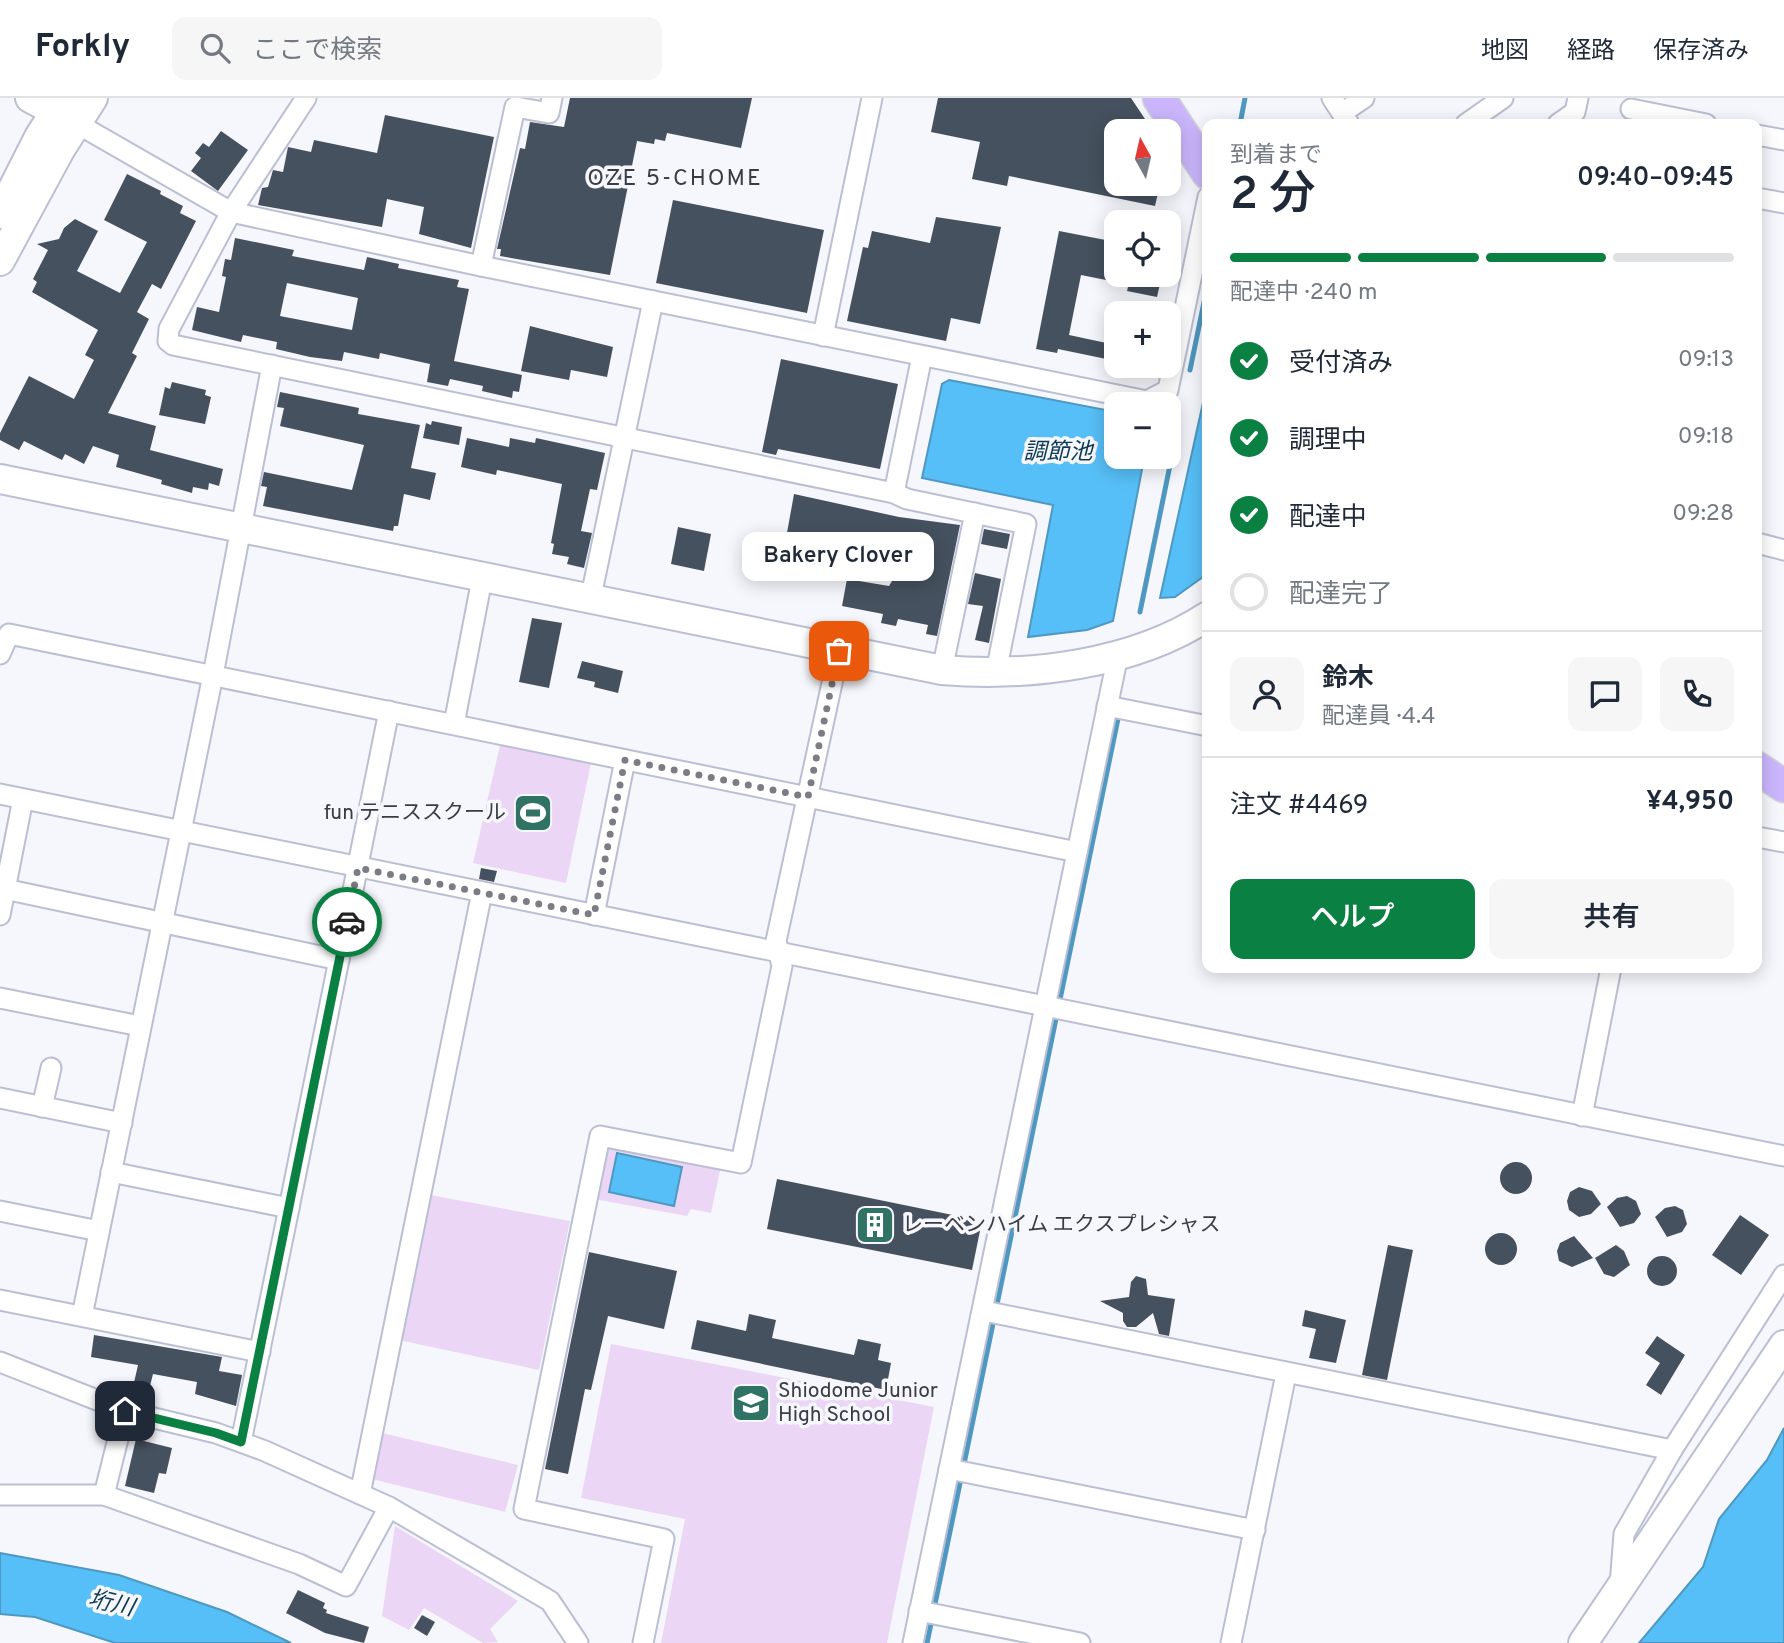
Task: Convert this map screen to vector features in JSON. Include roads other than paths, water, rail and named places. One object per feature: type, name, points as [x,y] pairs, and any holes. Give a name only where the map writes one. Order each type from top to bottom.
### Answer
[{"type":"main road","points":[[1159,98],[1202,164]]},
{"type":"main road","points":[[1172,98],[1202,143]]},
{"type":"main road","points":[[1762,771],[1784,786]]},
{"type":"street","points":[[30,98],[65,111],[231,212],[823,337],[1147,401],[1168,390],[1202,226]]},
{"type":"street","points":[[0,214],[65,111],[93,98]]},
{"type":"street","points":[[306,98],[231,212],[169,329],[168,341],[173,345],[894,493],[907,499],[1026,524],[996,672]]},
{"type":"street","points":[[481,266],[515,107],[549,113],[552,98]]},
{"type":"street","points":[[823,337],[872,98]]},
{"type":"street","points":[[1341,112],[1364,98]]},
{"type":"street","points":[[1473,119],[1503,98]]},
{"type":"street","points":[[1565,119],[1575,112],[1578,98]]},
{"type":"street","points":[[1631,110],[1679,119]]},
{"type":"street","points":[[0,261],[65,111]]},
{"type":"street","points":[[1762,136],[1784,140]]},
{"type":"street","points":[[1762,199],[1784,203]]},
{"type":"street","points":[[590,601],[653,301]]},
{"type":"street","points":[[894,493],[922,356]]},
{"type":"street","points":[[82,1316],[213,675],[272,365]]},
{"type":"street","points":[[0,479],[590,601],[942,670],[996,672],[1071,664],[1118,654],[1202,619]]},
{"type":"street","points":[[942,670],[975,513]]},
{"type":"street","points":[[1762,544],[1784,551]]},
{"type":"street","points":[[454,724],[482,579]]},
{"type":"street","points":[[0,654],[9,634],[1077,852]]},
{"type":"street","points":[[643,1643],[664,1539],[524,1509],[600,1136],[741,1163],[782,966],[776,941],[839,651]]},
{"type":"street","points":[[912,1643],[948,1469],[1055,1008],[1077,852],[1118,654]]},
{"type":"street","points":[[1107,705],[1202,725]]},
{"type":"street","points":[[241,1442],[389,711]]},
{"type":"street","points":[[594,915],[625,760]]},
{"type":"street","points":[[0,794],[1784,1156]]},
{"type":"street","points":[[0,915],[3,888],[23,799]]},
{"type":"street","points":[[1762,838],[1784,842]]},
{"type":"street","points":[[3,888],[339,960]]},
{"type":"street","points":[[360,1494],[482,892]]},
{"type":"street","points":[[1582,1116],[1610,973]]},
{"type":"street","points":[[0,998],[140,1026]]},
{"type":"street","points":[[42,1107],[51,1068]]},
{"type":"street","points":[[0,1098],[121,1123]]},
{"type":"street","points":[[111,1172],[289,1208]]},
{"type":"street","points":[[0,1211],[99,1231]]},
{"type":"street","points":[[1619,1592],[1625,1534],[1672,1450],[1784,1275]]},
{"type":"street","points":[[0,1300],[260,1352]]},
{"type":"street","points":[[984,1311],[1672,1450]]},
{"type":"street","points":[[1583,1643],[1784,1345]]},
{"type":"street","points":[[0,1362],[125,1411],[216,1433],[241,1442],[389,1507],[550,1601],[578,1643]]},
{"type":"street","points":[[1231,1643],[1286,1374]]},
{"type":"street","points":[[104,1495],[125,1411]]},
{"type":"street","points":[[948,1469],[1255,1530]]},
{"type":"street","points":[[0,1495],[104,1495],[299,1564],[346,1586],[389,1507]]},
{"type":"street","points":[[919,1611],[1080,1643]]},
{"type":"water","name":"調節池","points":[[949,380],[1104,410],[1104,469],[1142,469],[1113,621],[1087,630],[1028,637],[1053,505],[922,478],[942,384]]},
{"type":"water","points":[[1202,407],[1202,578],[1175,597],[1160,598]]},
{"type":"water","points":[[617,1153],[682,1167],[674,1206],[609,1192]]},
{"type":"water","points":[[1784,1428],[1784,1643],[1639,1643],[1703,1567],[1719,1519],[1767,1460]]},
{"type":"water","name":"垳川","points":[[0,1553],[119,1575],[227,1612],[291,1643],[115,1643],[35,1617],[0,1614]]},
{"type":"waterway","points":[[1241,119],[1245,98]]},
{"type":"waterway","points":[[1190,370],[1202,312]]},
{"type":"waterway","points":[[1140,612],[1169,469]]},
{"type":"waterway","points":[[934,1609],[1119,714]]},
{"type":"waterway","points":[[927,1643],[932,1619]]},
{"type":"place","name":"Bakery Clover","points":[[839,651]]},
{"type":"place","name":"fun テニススクール","points":[[533,813]]},
{"type":"place","name":"レーベンハイム エクスプレシャス","points":[[875,1225]]},
{"type":"place","name":"Shiodome Junior High School","points":[[751,1403]]},
{"type":"district","name":"OZE 5-CHOME","points":[[675,179]]}]
